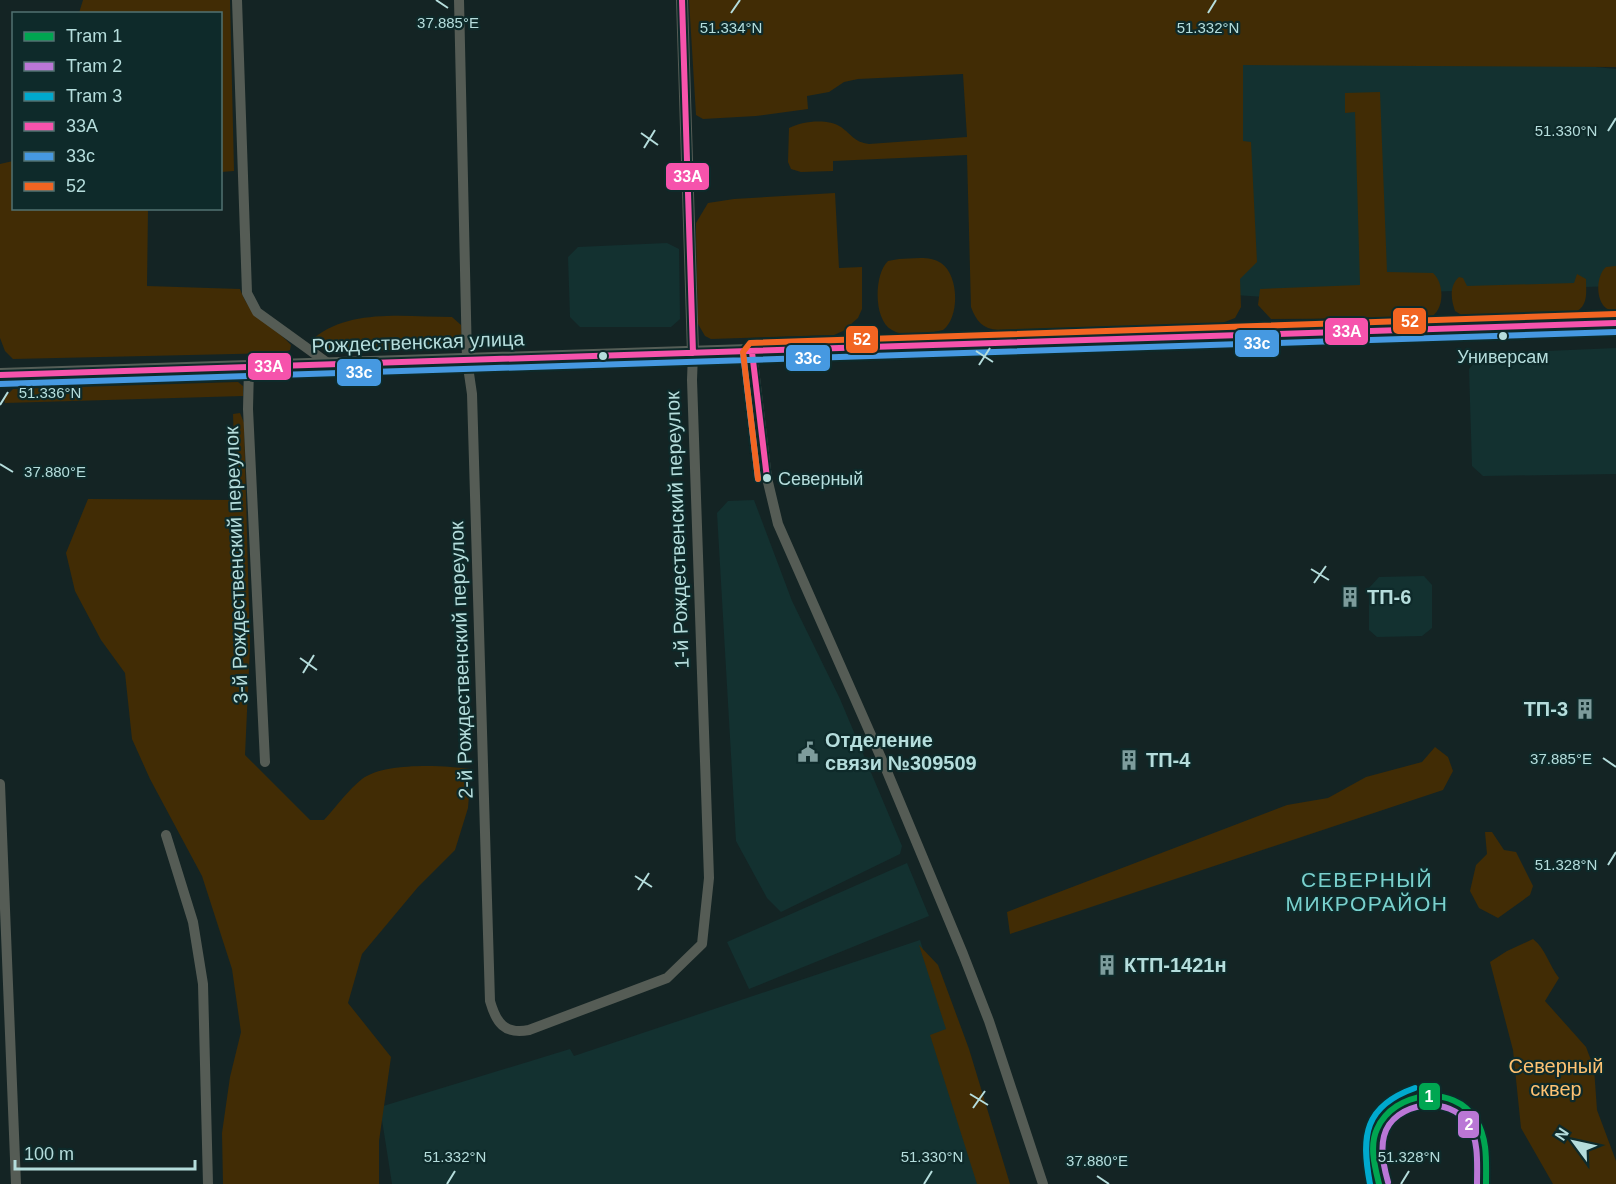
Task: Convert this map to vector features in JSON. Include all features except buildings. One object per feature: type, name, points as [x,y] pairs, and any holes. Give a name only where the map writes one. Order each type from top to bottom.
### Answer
[{"type":"main road","name":"Рождественская улица","points":[[0,375],[1616,324]]},
{"type":"street","points":[[237,0],[247,293],[257,312],[329,364]]},
{"type":"street","name":"2-й Рождественский переулок","points":[[459,0],[467,360],[472,394],[490,989],[495,1020],[511,1031],[529,1030],[667,978],[702,944],[709,878]]},
{"type":"street","name":"1-й Рождественский переулок","points":[[682,0],[709,878]]},
{"type":"street","points":[[752,352],[767,478],[778,524],[886,769],[963,954],[989,1021],[1043,1184]]},
{"type":"street","name":"3-й Рождественский переулок","points":[[249,367],[248,421],[265,762]]},
{"type":"street","points":[[0,784],[3,988],[16,1184]]},
{"type":"street","points":[[166,835],[193,922],[203,984],[208,1184]]},
{"type":"shaded area","points":[[1226,57],[1535,61],[1616,69],[1616,286],[1265,297],[1235,295]]},
{"type":"shaded area","points":[[667,243],[679,249],[680,319],[671,327],[580,327],[570,317],[568,257],[578,247]]},
{"type":"shaded area","points":[[1616,348],[1616,474],[1483,476],[1472,466],[1469,369],[1482,354]]},
{"type":"shaded area","points":[[754,500],[792,601],[840,699],[902,846],[900,854],[781,912],[767,898],[736,841],[717,513],[728,501]]},
{"type":"shaded area","points":[[1424,576],[1432,585],[1432,628],[1422,636],[1377,637],[1369,630],[1369,588],[1379,577]]},
{"type":"shaded area","points":[[907,863],[929,916],[749,989],[727,942]]},
{"type":"shaded area","points":[[920,940],[950,1031],[979,1184],[392,1184],[380,1107],[570,1049],[574,1056]]},
{"type":"green space","points":[[83,0],[230,0],[234,171],[222,172],[222,12],[79,12]]},
{"type":"green space","points":[[689,0],[1616,0],[1616,67],[1243,65],[1243,141],[1251,142],[1257,262],[1240,279],[1241,307],[1235,318],[1222,323],[998,330],[988,328],[981,323],[971,307],[967,155],[833,161],[833,171],[801,172],[791,169],[788,162],[789,128],[808,122],[836,124],[856,140],[869,144],[967,137],[963,74],[858,79],[844,82],[829,92],[807,96],[808,109],[756,116],[703,119],[696,115]]},
{"type":"green space","points":[[1380,92],[1387,272],[1433,273],[1441,290],[1438,310],[1428,318],[1271,319],[1258,305],[1260,289],[1360,285],[1355,112],[1345,113],[1345,93]]},
{"type":"green space","points":[[12,161],[12,210],[148,210],[147,286],[240,289],[255,314],[291,345],[290,350],[283,353],[13,359],[5,351],[0,338],[0,164]]},
{"type":"green space","points":[[835,193],[839,268],[862,267],[862,309],[858,318],[843,331],[834,335],[711,339],[705,336],[698,324],[696,223],[708,203],[734,199]]},
{"type":"green space","points":[[931,259],[941,263],[947,269],[954,286],[955,306],[949,324],[943,330],[903,334],[892,330],[881,317],[878,297],[880,276],[888,261]]},
{"type":"green space","points":[[1616,266],[1616,311],[1604,306],[1600,300],[1598,286],[1606,267]]},
{"type":"green space","points":[[1577,274],[1586,279],[1586,294],[1582,307],[1573,313],[1465,317],[1455,311],[1452,289],[1459,277],[1463,278],[1467,286],[1574,283]]},
{"type":"green space","points":[[452,317],[461,325],[462,340],[454,348],[332,352],[316,347],[314,338],[328,328],[362,318]]},
{"type":"green space","points":[[238,382],[243,386],[243,396],[5,403],[4,398],[13,389]]},
{"type":"green space","points":[[240,413],[244,423],[250,646],[245,755],[310,820],[324,820],[352,788],[372,774],[399,767],[415,766],[471,769],[468,808],[455,850],[418,887],[362,954],[348,1003],[391,1057],[379,1141],[379,1184],[223,1184],[222,1133],[230,1077],[241,1032],[232,969],[202,876],[150,779],[132,739],[125,673],[101,640],[75,591],[66,553],[88,499],[236,500],[233,414]]},
{"type":"green space","points":[[1435,747],[1448,757],[1453,771],[1443,790],[1010,934],[1007,912],[1287,805],[1328,798],[1366,777],[1422,762]]},
{"type":"green space","points":[[1485,832],[1492,832],[1504,850],[1516,852],[1533,886],[1530,895],[1498,918],[1479,908],[1470,891],[1476,865],[1487,854]]},
{"type":"green space","name":"Северный сквер","points":[[1533,939],[1541,947],[1559,978],[1545,1001],[1586,1047],[1594,1068],[1597,1110],[1616,1161],[1616,1184],[1553,1184],[1521,1128],[1513,1050],[1490,962]]},
{"type":"green space","points":[[919,945],[938,965],[969,1049],[1010,1184],[977,1184],[930,1035],[946,1029]]},
{"type":"tram line","name":"3","points":[[1370,1184],[1366,1151],[1370,1125],[1385,1104],[1398,1095],[1415,1088]]},
{"type":"tram line","name":"1","points":[[1379,1184],[1373,1149],[1377,1129],[1385,1116],[1397,1106],[1425,1096],[1454,1100],[1466,1108],[1476,1120],[1483,1135],[1486,1184]]},
{"type":"tram line","name":"2","points":[[1388,1182],[1382,1148],[1389,1124],[1410,1109],[1437,1106],[1461,1115],[1469,1125],[1476,1146],[1477,1184]]},
{"type":"tram line","points":[[1375,1163],[1385,1184]]},
{"type":"tram line","points":[[1481,1184],[1486,1169]]},
{"type":"transit line","name":"33А","points":[[682,0],[693,353]]},
{"type":"transit line","name":"52","points":[[758,479],[743,352],[750,343],[1616,314]]},
{"type":"transit line","name":"33А","points":[[0,375],[1616,323]]},
{"type":"transit line","name":"33с","points":[[0,384],[1616,332]]},
{"type":"transit line","name":"33А","points":[[752,352],[767,478]]},
{"type":"transit line","name":"33с","points":[[743,353],[758,479]]},
{"type":"place","name":"Универсам","points":[[1503,336]]},
{"type":"place","name":"Северный","points":[[767,478]]},
{"type":"place","name":"ТП-6","points":[[1350,597]]},
{"type":"place","name":"ТП-3","points":[[1585,709]]},
{"type":"place","name":"Отделение связи №309509","points":[[808,752]]},
{"type":"place","name":"ТП-4","points":[[1129,760]]},
{"type":"place","name":"КТП-1421н","points":[[1107,965]]},
{"type":"district","name":"СЕВЕРНЫЙ МИКРОРАЙОН","points":[[1367,892]]}]
